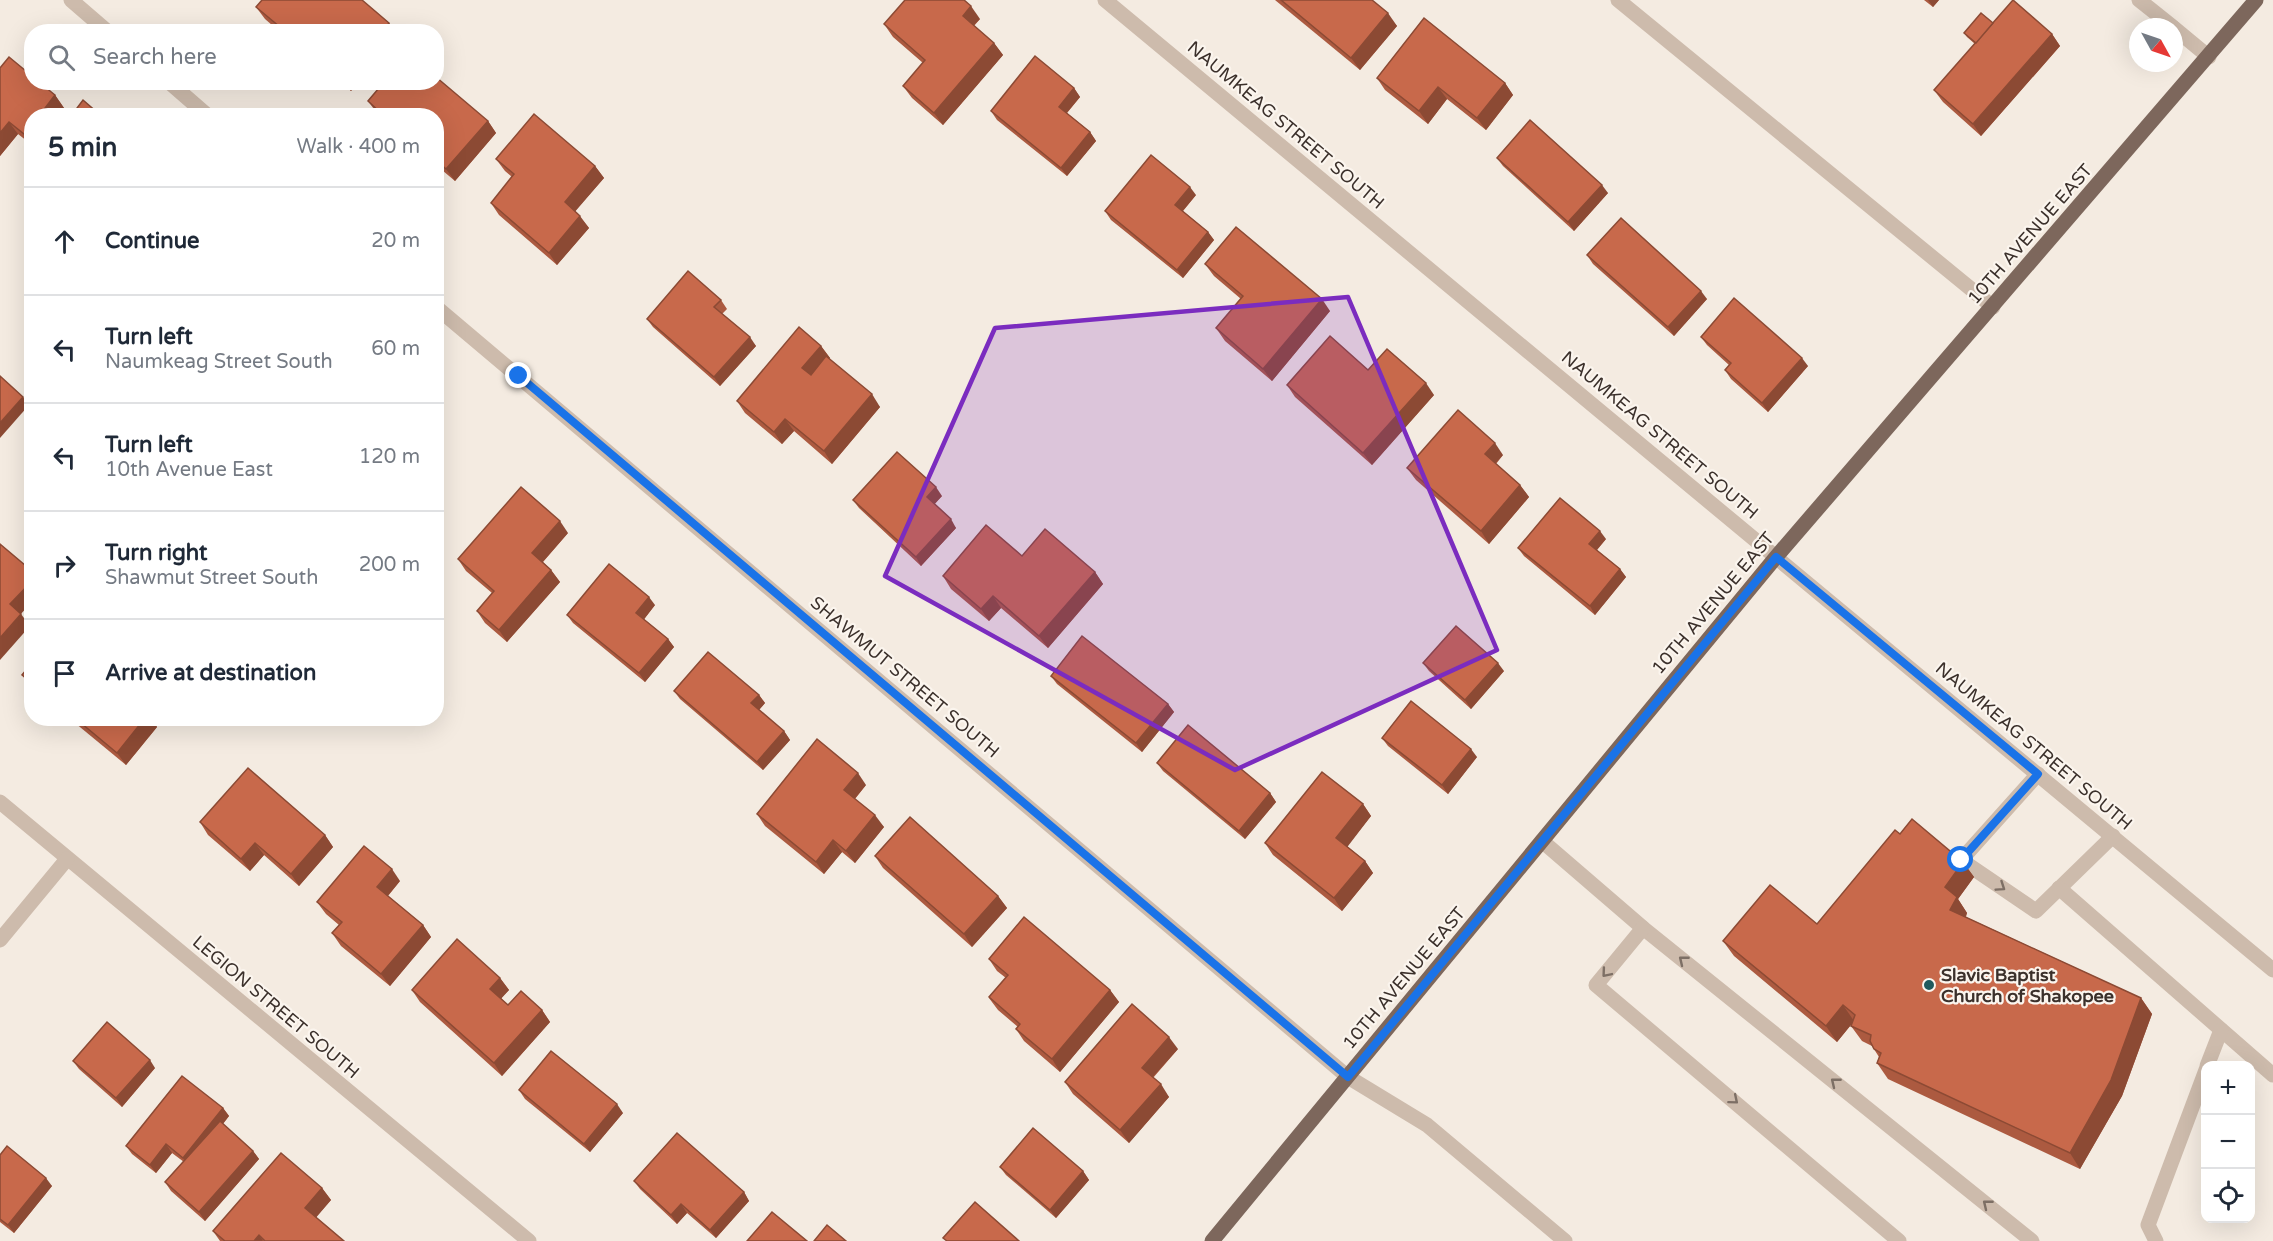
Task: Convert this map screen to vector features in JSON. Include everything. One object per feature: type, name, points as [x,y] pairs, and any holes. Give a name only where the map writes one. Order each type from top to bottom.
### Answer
[{"type":"main road","name":"10TH AVENUE EAST","points":[[1212,1241],[1776,557],[2256,0]]},
{"type":"street","points":[[71,0],[99,24]]},
{"type":"street","name":"NAUMKEAG STREET SOUTH","points":[[1105,0],[2273,970]]},
{"type":"street","points":[[1618,0],[1993,307]]},
{"type":"street","points":[[2139,0],[2161,18]]},
{"type":"street","points":[[2183,36],[2209,57]]},
{"type":"street","points":[[178,90],[199,108]]},
{"type":"street","name":"SHAWMUT STREET SOUTH","points":[[444,314],[1348,1077],[1427,1125],[1565,1241]]},
{"type":"street","points":[[2038,774],[1961,860],[2036,911],[2113,836]]},
{"type":"street","name":"LEGION STREET SOUTH","points":[[0,802],[529,1241]]},
{"type":"street","points":[[1542,841],[1643,928],[2032,1241]]},
{"type":"street","points":[[0,940],[67,859]]},
{"type":"street","points":[[2059,888],[2273,1075]]},
{"type":"street","points":[[1643,928],[1596,985],[1899,1241]]},
{"type":"street","points":[[2209,1061],[2221,1030]]},
{"type":"street","points":[[2156,1241],[2148,1225],[2201,1081]]},
{"type":"highlighted area","points":[[1348,297],[1497,650],[1235,770],[885,576],[995,328]]},
{"type":"building","points":[[262,0],[362,0],[389,23],[276,24],[256,7]]},
{"type":"building","points":[[905,0],[964,0],[971,6],[963,16],[994,43],[934,113],[903,86],[925,60],[884,24]]},
{"type":"building","points":[[1281,0],[1372,0],[1388,13],[1351,58]]},
{"type":"building","points":[[2013,0],[2052,34],[1973,124],[1934,90]]},
{"type":"building","points":[[1981,13],[1993,23],[1976,43],[1964,33]]},
{"type":"building","points":[[1424,18],[1505,83],[1477,118],[1438,87],[1419,111],[1377,78]]},
{"type":"building","points":[[1035,56],[1074,88],[1059,107],[1090,132],[1061,168],[991,111]]},
{"type":"building","points":[[9,57],[24,69],[24,90],[49,90],[55,95],[45,108],[24,108],[24,134],[9,122],[0,133],[0,68]]},
{"type":"building","points":[[444,84],[488,121],[446,169],[444,167],[444,108],[375,108],[368,101],[377,90],[444,90]]},
{"type":"building","points":[[83,100],[92,108],[77,108]]},
{"type":"building","points":[[534,114],[595,166],[565,202],[580,216],[549,253],[491,203],[514,174],[496,159]]},
{"type":"building","points":[[1530,120],[1602,185],[1568,222],[1497,158]]},
{"type":"building","points":[[1151,155],[1190,187],[1175,205],[1208,232],[1177,270],[1105,211]]},
{"type":"building","points":[[1621,218],[1701,291],[1668,327],[1587,255]]},
{"type":"building","points":[[1236,227],[1322,299],[1263,369],[1216,328],[1243,296],[1205,264]]},
{"type":"building","points":[[688,271],[721,300],[714,307],[750,337],[714,377],[647,319]]},
{"type":"building","points":[[1734,298],[1802,358],[1762,403],[1725,370],[1731,363],[1701,337]]},
{"type":"building","points":[[799,327],[821,346],[802,368],[811,375],[826,356],[872,394],[824,451],[785,419],[774,432],[737,401]]},
{"type":"building","points":[[1330,336],[1368,370],[1387,349],[1426,383],[1363,453],[1287,385]]},
{"type":"building","points":[[0,376],[23,397],[0,423]]},
{"type":"building","points":[[1458,410],[1495,443],[1485,454],[1520,485],[1481,531],[1407,468]]},
{"type":"building","points":[[897,452],[936,487],[927,497],[951,519],[916,557],[853,500]]},
{"type":"building","points":[[521,487],[560,521],[532,553],[551,570],[499,630],[477,611],[494,591],[458,559]]},
{"type":"building","points":[[1560,498],[1600,531],[1589,544],[1620,569],[1590,606],[1518,548]]},
{"type":"building","points":[[986,525],[1022,556],[1045,529],[1095,572],[1039,636],[993,596],[981,609],[943,576]]},
{"type":"building","points":[[0,544],[24,564],[24,589],[10,604],[21,614],[0,638]]},
{"type":"building","points":[[609,564],[649,597],[636,613],[668,639],[639,673],[567,615]]},
{"type":"building","points":[[1456,626],[1498,663],[1465,700],[1423,663]]},
{"type":"building","points":[[1082,636],[1168,704],[1136,743],[1051,676]]},
{"type":"building","points":[[708,652],[759,695],[751,703],[784,731],[757,762],[674,691]]},
{"type":"building","points":[[1411,701],[1471,749],[1442,785],[1382,738]]},
{"type":"building","points":[[1188,725],[1270,793],[1239,831],[1157,763]]},
{"type":"building","points":[[85,726],[139,726],[117,753]]},
{"type":"building","points":[[817,739],[858,773],[844,790],[875,815],[846,851],[833,840],[816,862],[757,814]]},
{"type":"building","points":[[248,768],[325,835],[291,874],[255,843],[241,859],[200,822]]},
{"type":"building","points":[[1322,772],[1363,804],[1336,838],[1365,861],[1334,898],[1265,843]]},
{"type":"building","points":[[910,817],[998,896],[964,934],[875,856]]},
{"type":"building","name":"Slavic Baptist Church of Shakopee","points":[[1912,819],[1963,862],[1945,887],[1957,897],[1950,910],[2141,998],[2111,1080],[2070,1153],[1877,1063],[1881,1053],[1874,1049],[1870,1041],[1871,1035],[1851,1026],[1855,1015],[1843,1005],[1826,1026],[1723,941],[1770,885],[1817,924],[1895,830],[1900,834]]},
{"type":"building","points":[[364,846],[392,869],[377,887],[423,925],[381,974],[332,933],[342,922],[317,902]]},
{"type":"building","points":[[1024,917],[1110,990],[1052,1059],[1016,1029],[1020,1024],[989,997],[1008,975],[989,959]]},
{"type":"building","points":[[457,939],[500,978],[490,989],[508,1005],[521,991],[542,1010],[494,1063],[412,990]]},
{"type":"building","points":[[1132,1004],[1169,1037],[1142,1068],[1161,1084],[1120,1130],[1065,1082]]},
{"type":"building","points":[[107,1022],[150,1060],[116,1098],[73,1061]]},
{"type":"building","points":[[551,1051],[617,1104],[584,1144],[519,1090]]},
{"type":"building","points":[[182,1076],[223,1108],[183,1158],[166,1144],[150,1165],[126,1146]]},
{"type":"building","points":[[220,1121],[253,1151],[199,1212],[165,1182]]},
{"type":"building","points":[[1033,1128],[1083,1171],[1050,1210],[1000,1167]]},
{"type":"building","points":[[677,1133],[744,1192],[710,1230],[681,1204],[671,1215],[634,1181]]},
{"type":"building","points":[[7,1146],[46,1178],[8,1225],[0,1219],[0,1155]]},
{"type":"building","points":[[281,1153],[322,1188],[305,1208],[344,1241],[265,1241],[259,1235],[254,1241],[225,1241],[213,1231]]},
{"type":"building","points":[[975,1202],[1019,1241],[947,1241],[943,1238]]},
{"type":"building","points":[[772,1212],[807,1241],[747,1241]]},
{"type":"building","points":[[827,1225],[846,1241],[814,1241]]},
{"type":"place","name":"Slavic Baptist Church of Shakopee","points":[[1929,985]]},
{"type":"route","points":[[519,376],[1348,1077],[1776,557],[2038,774],[1961,860]]}]
